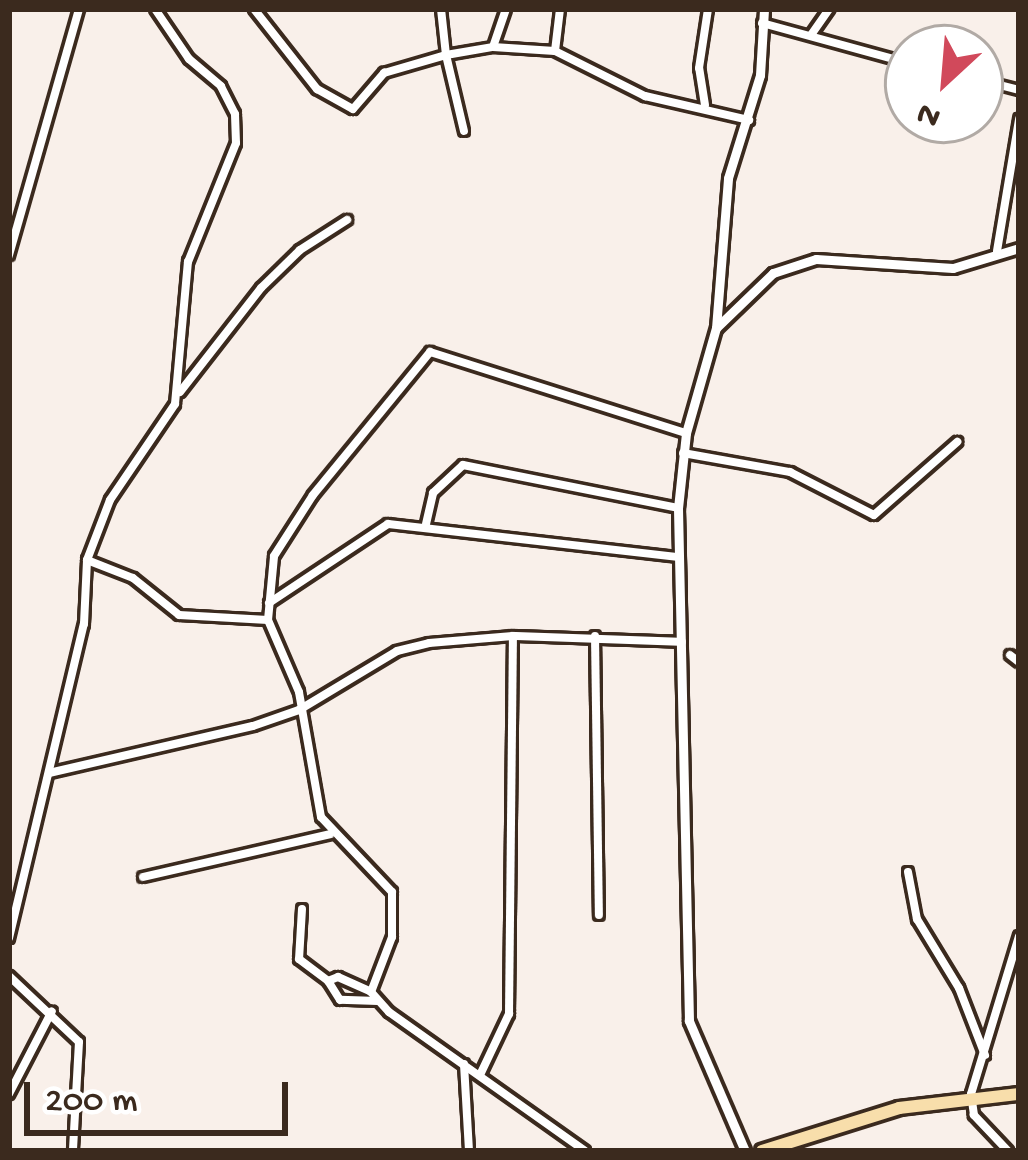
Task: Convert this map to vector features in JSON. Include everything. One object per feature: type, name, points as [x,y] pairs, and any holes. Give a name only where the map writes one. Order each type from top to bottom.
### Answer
[{"type":"highway","points":[[762,1151],[971,1094],[1019,1094]]},
{"type":"street","points":[[9,255],[80,9]]},
{"type":"street","points":[[254,9],[317,89],[353,109],[383,73],[493,47],[555,51],[645,96],[705,105],[750,120]]},
{"type":"street","points":[[441,9],[446,55],[464,130]]},
{"type":"street","points":[[493,47],[506,9]]},
{"type":"street","points":[[555,51],[560,9]]},
{"type":"street","points":[[705,105],[699,68],[708,9]]},
{"type":"street","points":[[745,1151],[689,1022],[678,508],[686,433],[716,328],[728,178],[750,120],[764,9]]},
{"type":"street","points":[[811,35],[829,9]]},
{"type":"street","points":[[159,10],[190,59],[220,86],[237,127],[181,295],[179,394]]},
{"type":"street","points":[[762,23],[884,56]]},
{"type":"street","points":[[998,250],[1019,119]]},
{"type":"street","points":[[9,938],[84,624],[87,560],[110,500],[179,394],[261,288],[347,220]]},
{"type":"street","points":[[716,328],[772,273],[817,259],[953,268],[998,250],[1019,248]]},
{"type":"street","points":[[375,996],[392,937],[392,892],[330,834],[299,710],[268,620],[274,556],[313,495],[430,352],[686,433]]},
{"type":"street","points":[[682,452],[790,472],[874,514],[957,442]]},
{"type":"street","points":[[426,524],[433,493],[463,464],[678,508]]},
{"type":"street","points":[[268,604],[380,527],[426,524],[679,557]]},
{"type":"street","points":[[87,560],[133,578],[179,615],[268,620]]},
{"type":"street","points":[[50,773],[299,710],[397,651],[513,636],[684,642]]},
{"type":"street","points":[[480,1075],[509,1015],[513,636]]},
{"type":"street","points":[[595,636],[598,915]]},
{"type":"street","points":[[1010,655],[1019,662]]},
{"type":"street","points":[[143,877],[330,834]]},
{"type":"street","points":[[908,872],[917,919],[953,977],[986,1057]]},
{"type":"street","points":[[302,909],[299,959],[328,981],[340,1000],[375,996]]},
{"type":"street","points":[[1008,1151],[974,1115],[971,1094],[1019,936]]},
{"type":"street","points":[[328,981],[338,977],[375,996],[585,1151]]},
{"type":"street","points":[[10,979],[52,1011],[79,1042],[73,1151]]},
{"type":"street","points":[[9,1094],[52,1011]]},
{"type":"street","points":[[464,1064],[469,1151]]}]
